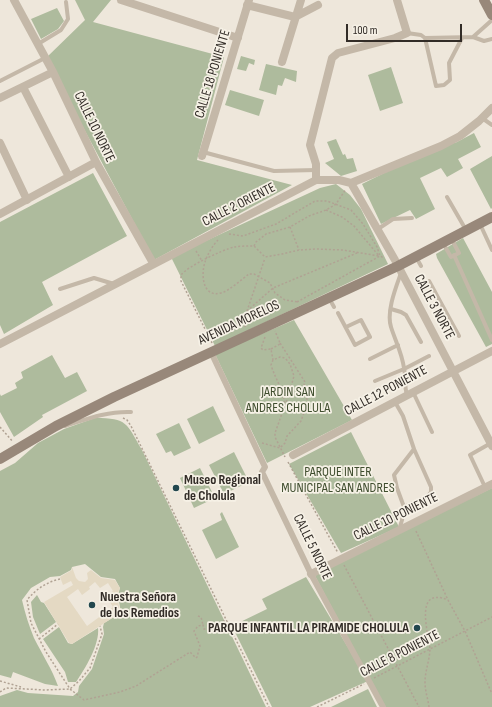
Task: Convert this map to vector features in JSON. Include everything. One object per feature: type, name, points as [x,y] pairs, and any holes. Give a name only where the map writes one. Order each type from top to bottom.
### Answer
[{"type":"main road","points":[[484,0],[492,15]]},
{"type":"main road","name":"AVENIDA MORELOS","points":[[0,459],[44,433],[114,397],[398,266],[492,217]]},
{"type":"street","name":"CALLE 10 NORTE","points":[[14,0],[54,72],[96,162],[153,263]]},
{"type":"street","points":[[121,0],[238,38]]},
{"type":"street","points":[[282,62],[301,0]]},
{"type":"street","points":[[316,180],[316,164],[310,145],[332,58],[338,53],[395,38],[407,33],[397,0]]},
{"type":"street","points":[[248,3],[296,17],[318,5]]},
{"type":"street","name":"CALLE 18 PONIENTE","points":[[202,154],[248,3]]},
{"type":"street","points":[[0,98],[54,72]]},
{"type":"street","points":[[23,87],[70,177]]},
{"type":"street","points":[[351,183],[441,146],[460,136],[492,108]]},
{"type":"street","points":[[0,143],[27,200]]},
{"type":"street","points":[[0,214],[96,162]]},
{"type":"street","name":"CALLE 2 ORIENTE","points":[[0,344],[153,263],[316,180],[339,180],[351,183]]},
{"type":"street","name":"CALLE 3 NORTE","points":[[351,183],[398,266],[491,444]]},
{"type":"street","name":"CALLE 5 NORTE","points":[[213,351],[265,467],[262,472],[311,574],[383,707]]},
{"type":"street","name":"CALLE 12 PONIENTE","points":[[293,455],[454,371],[470,358],[492,351]]},
{"type":"street","name":"CALLE 10 PONIENTE","points":[[311,574],[488,486]]},
{"type":"lane","points":[[38,44],[61,30],[68,19],[66,2]]},
{"type":"lane","points":[[473,38],[492,20]]},
{"type":"lane","points":[[407,33],[421,35],[425,38],[473,38],[484,41],[492,39]]},
{"type":"lane","points":[[425,38],[436,86],[444,85],[450,80],[449,62],[462,38]]},
{"type":"lane","points":[[0,80],[46,58]]},
{"type":"lane","points":[[482,118],[492,125]]},
{"type":"lane","points":[[202,154],[274,171],[316,170]]},
{"type":"lane","points":[[446,197],[466,230]]},
{"type":"lane","points":[[377,229],[393,219],[412,218]]},
{"type":"lane","points":[[480,223],[492,250]]},
{"type":"lane","points":[[447,240],[451,256],[454,255],[492,340]]},
{"type":"lane","points":[[447,240],[458,253],[454,255]]},
{"type":"lane","points":[[416,256],[421,266]]},
{"type":"lane","points":[[398,266],[392,301],[390,325],[398,345],[404,369],[405,387],[432,432]]},
{"type":"lane","points":[[60,289],[94,278],[114,284]]},
{"type":"lane","points":[[429,282],[459,336]]},
{"type":"lane","points":[[329,297],[334,307]]},
{"type":"lane","points":[[391,309],[406,315],[421,342]]},
{"type":"lane","points":[[338,313],[355,345],[370,338],[360,320],[346,327]]},
{"type":"lane","points":[[370,359],[398,345]]},
{"type":"lane","points":[[375,381],[404,369],[429,356]]},
{"type":"lane","points":[[394,401],[403,416],[414,449],[431,487],[431,492],[428,496],[404,507]]},
{"type":"lane","points":[[44,433],[95,416],[117,412],[131,412]]},
{"type":"lane","points":[[488,486],[470,455],[491,444]]},
{"type":"lane","points":[[398,530],[402,520],[404,507],[394,475],[414,449]]},
{"type":"path","points":[[254,246],[256,242],[266,234],[290,228],[309,216],[326,210],[336,204],[351,183]]},
{"type":"path","points":[[226,233],[243,236],[276,224],[315,201],[327,201],[351,210],[363,224],[377,247],[380,256]]},
{"type":"path","points":[[326,210],[342,217],[354,226],[380,256],[398,266]]},
{"type":"path","points":[[290,228],[299,250]]},
{"type":"path","points":[[220,238],[205,260],[203,273],[204,285],[206,289],[213,294],[220,293],[249,274],[254,274],[270,283],[275,293],[285,300],[301,303]]},
{"type":"path","points":[[191,244],[202,261]]},
{"type":"path","points":[[213,351],[181,281],[181,275],[184,270],[213,255],[234,247],[254,246],[265,257]]},
{"type":"path","points":[[265,257],[299,250],[343,250],[380,256]]},
{"type":"path","points":[[248,311],[273,288],[358,253]]},
{"type":"path","points":[[291,305],[380,256]]},
{"type":"path","points":[[251,324],[245,327],[248,311],[265,257]]},
{"type":"path","points":[[270,324],[280,343],[305,382],[302,391],[308,401],[301,421],[287,436],[285,443],[280,448]]},
{"type":"path","points":[[270,324],[261,348],[263,350],[271,349],[280,343]]},
{"type":"path","points":[[271,349],[273,360],[271,365],[281,386],[285,407]]},
{"type":"path","points":[[273,360],[283,357],[290,364],[294,376],[285,407],[275,433],[280,448],[341,559],[419,707]]},
{"type":"path","points":[[122,418],[127,420],[131,426],[269,707]]},
{"type":"path","points":[[0,427],[18,448]]},
{"type":"path","points":[[252,440],[280,448]]},
{"type":"path","points":[[413,523],[448,600],[465,631],[492,694]]},
{"type":"path","points":[[60,579],[46,584],[33,592],[27,600],[30,623],[46,652],[70,689],[84,700],[136,686],[190,652],[196,658],[200,646],[194,630],[198,626],[203,625]]},
{"type":"path","points":[[429,707],[425,683],[430,650],[425,618],[426,606],[431,600],[437,597],[448,600]]},
{"type":"path","points":[[198,616],[201,617],[204,629],[222,629],[229,626]]},
{"type":"path","name":"CALLE 8 PONIENTE","points":[[317,707],[492,617]]},
{"type":"path","points":[[219,623],[226,620]]},
{"type":"path","points":[[39,639],[58,624]]},
{"type":"path","points":[[0,692],[6,688],[45,690],[70,689],[90,668],[102,634],[100,626]]},
{"type":"path","points":[[0,681],[24,688]]},
{"type":"green space","points":[[75,0],[111,0],[93,22],[224,57],[197,160],[292,185],[154,260],[46,58],[85,20]]},
{"type":"green space","points":[[57,8],[64,21],[58,29],[41,39],[31,19]]},
{"type":"green space","points":[[241,56],[255,60],[254,65],[249,63],[246,71],[237,69]]},
{"type":"green space","points":[[266,64],[297,71],[296,82],[285,78],[282,86],[278,85],[276,95],[259,90]]},
{"type":"green space","points":[[391,67],[403,103],[380,111],[368,75]]},
{"type":"green space","points":[[230,90],[264,100],[259,116],[225,105]]},
{"type":"green space","points":[[474,133],[481,147],[458,159],[463,168],[447,177],[441,168],[420,178],[435,209],[416,219],[410,210],[381,224],[362,184],[453,139],[455,143]]},
{"type":"green space","points":[[336,139],[343,155],[345,154],[347,159],[353,158],[357,171],[341,176],[325,163],[334,159],[327,142]]},
{"type":"green space","points":[[492,156],[492,208],[491,209],[470,169]]},
{"type":"green space","points":[[93,173],[127,236],[42,282],[53,305],[4,334],[0,325],[0,222]]},
{"type":"green space","points":[[336,184],[350,195],[361,209],[388,264],[215,346],[171,257],[320,188]]},
{"type":"green space","points":[[463,238],[492,292],[492,344],[486,347],[436,254]]},
{"type":"green space","name":"JARDIN SAN ANDRES CHOLULA","points":[[294,320],[352,420],[267,463],[215,354]]},
{"type":"green space","points":[[52,355],[65,378],[77,372],[87,391],[42,415],[43,417],[14,437],[0,412],[0,394],[1,396],[17,388],[15,383],[23,378],[21,372]]},
{"type":"green space","points":[[213,406],[225,431],[199,444],[187,419]]},
{"type":"green space","points":[[95,418],[106,418],[120,421],[129,428],[133,434],[266,707],[0,707],[0,696],[17,690],[28,693],[73,696],[78,692],[79,686],[92,669],[104,634],[104,623],[121,613],[118,595],[120,588],[115,579],[101,577],[85,564],[72,567],[71,570],[60,576],[50,577],[31,588],[22,600],[34,638],[58,686],[45,684],[13,672],[11,678],[0,675],[0,471],[15,463],[38,443],[64,429]]},
{"type":"green space","points":[[179,423],[191,448],[174,456],[171,451],[166,453],[156,434]]},
{"type":"green space","name":"PARQUE INTER MUNICIPAL SAN ANDRES","points":[[351,432],[399,527],[341,553],[289,464]]},
{"type":"green space","points":[[234,452],[249,482],[224,494],[209,465]]},
{"type":"green space","points":[[200,468],[215,498],[194,508],[180,478]]},
{"type":"green space","name":"PARQUE INFANTIL LA PIRAMIDE CHOLULA","points":[[492,488],[492,707],[384,707],[314,574]]},
{"type":"green space","points":[[222,512],[239,547],[216,559],[202,530],[222,520],[220,514]]},
{"type":"green space","points":[[306,577],[368,681],[310,707],[272,707],[232,626],[267,609],[262,599]]},
{"type":"green space","points":[[37,595],[56,622],[40,634],[33,617],[31,602]]},
{"type":"green space","points":[[59,627],[68,643],[72,644],[98,628],[97,641],[94,649],[76,682],[68,682],[65,672],[43,639]]},
{"type":"green space","points":[[368,689],[377,707],[331,707]]},
{"type":"shaded area","points":[[72,567],[76,578],[79,581],[85,582],[88,579],[87,573],[91,570],[101,578],[115,580],[120,588],[117,595],[120,613],[72,644],[69,643],[44,602],[73,585],[71,581],[63,585],[60,577],[72,570]],"holes":[[[95,582],[100,588],[108,583],[113,591],[106,596],[113,607],[87,626],[67,597],[78,589],[82,595],[90,589],[89,587]]]},
{"type":"place","name":"Museo Regional de Cholula","points":[[176,488]]},
{"type":"place","name":"Nuestra Señora de los Remedios","points":[[92,605]]},
{"type":"place","name":"PARQUE INFANTIL LA PIRAMIDE CHOLULA","points":[[417,628]]}]
